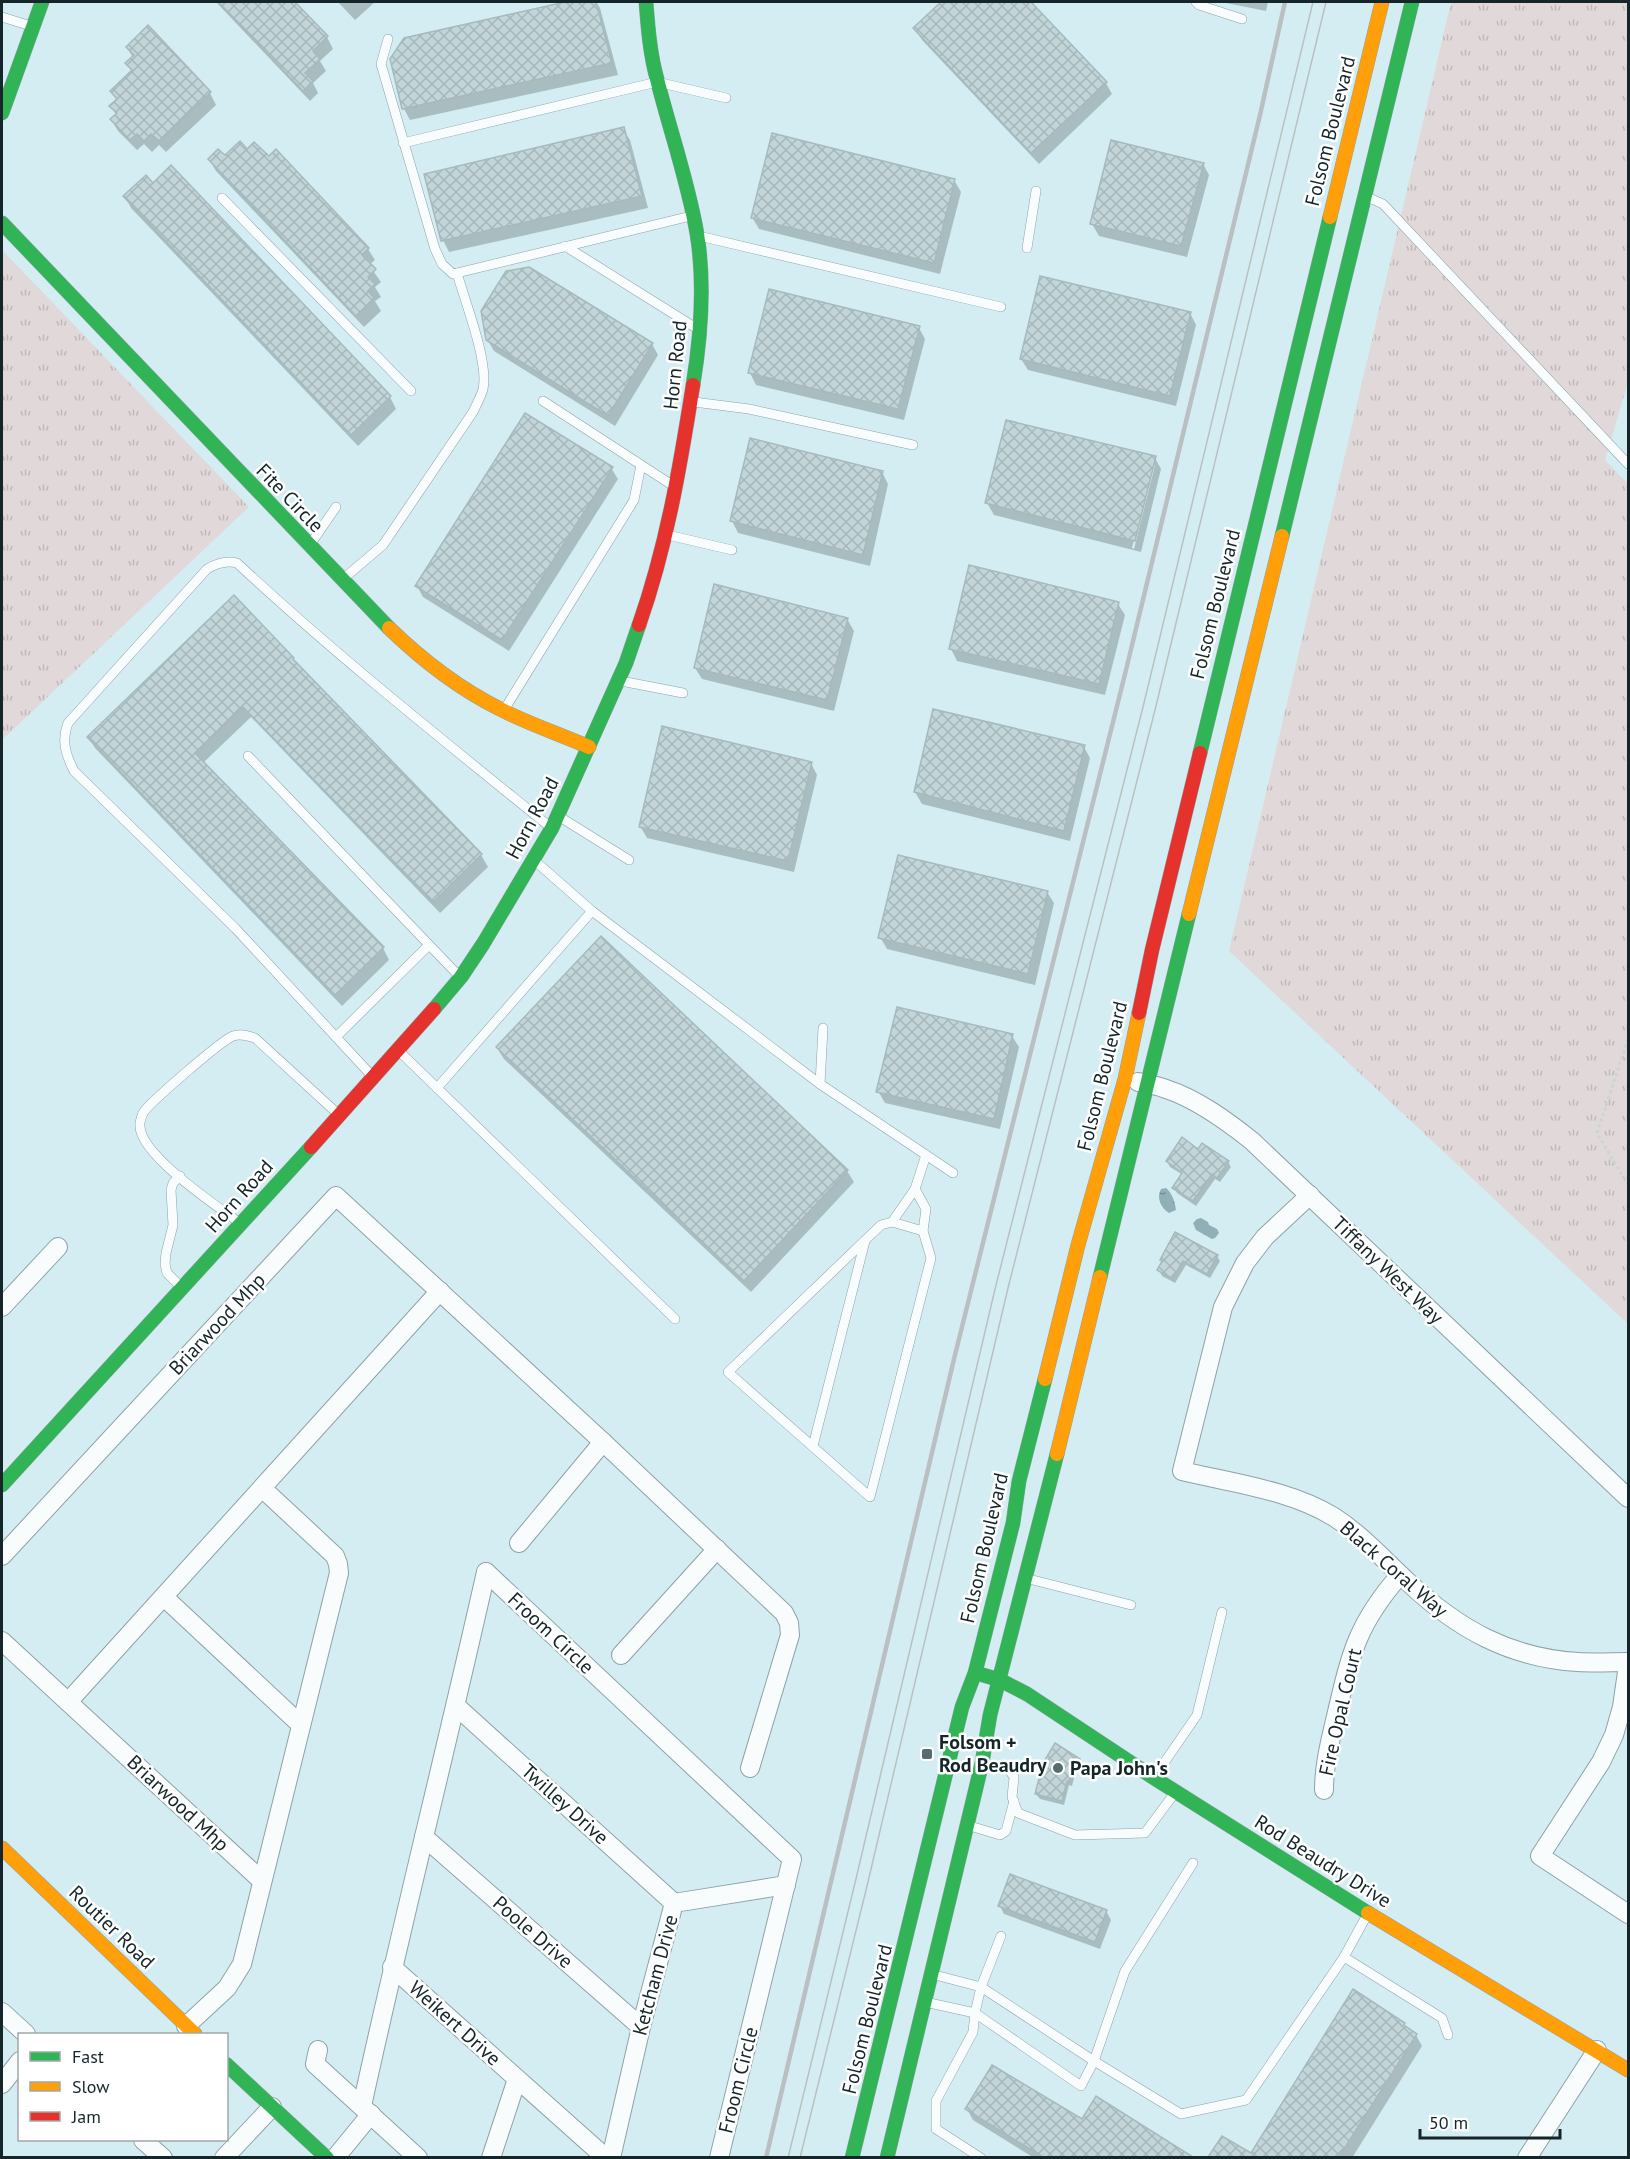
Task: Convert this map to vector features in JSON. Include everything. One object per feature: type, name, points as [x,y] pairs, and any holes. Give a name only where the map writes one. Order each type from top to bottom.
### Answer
[{"type":"main road","points":[[2,113],[8,78],[33,27],[42,2]]},
{"type":"main road","name":"Horn Road","points":[[2,1485],[374,1078],[461,977],[555,822],[589,747],[618,680],[652,588],[677,488],[692,402],[701,331],[701,283],[697,235],[687,188],[657,82],[648,34],[646,2]]},
{"type":"main road","name":"Folsom Boulevard","points":[[852,2157],[962,1707],[975,1672],[1013,1523],[1019,1481],[1067,1290],[1125,1079],[1154,938],[1382,2]]},
{"type":"main road","points":[[887,2157],[982,1763],[990,1714],[1027,1579],[1412,2]]},
{"type":"main road","points":[[1370,51],[1375,89],[1372,100]]},
{"type":"main road","points":[[1356,173],[1354,184],[1364,196]]},
{"type":"main road","name":"Fite Circle","points":[[2,223],[390,630],[458,683],[504,711],[589,747]]},
{"type":"main road","name":"Rod Beaudry Drive","points":[[975,1672],[1000,1680],[1027,1694],[1154,1778],[1368,1913],[1629,2070]]},
{"type":"main road","name":"Routier Road","points":[[2,1848],[190,2030]]},
{"type":"main road","points":[[879,2054],[887,2076]]},
{"type":"main road","points":[[228,2066],[313,2150],[327,2157]]},
{"type":"street","name":"Tiffany West Way","points":[[1125,1079],[1167,1089],[1228,1123],[1252,1141],[1629,1498]]},
{"type":"street","name":"Black Coral Way","points":[[1310,1195],[1265,1237],[1245,1263],[1223,1307],[1182,1471],[1284,1496],[1334,1517],[1356,1533],[1444,1614],[1468,1630],[1503,1646],[1553,1659],[1629,1664]]},
{"type":"street","name":"Briarwood Mhp","points":[[2,1556],[336,1196],[603,1442],[784,1613],[789,1623],[790,1635],[750,1768]]},
{"type":"street","points":[[4,1298],[58,1247]]},
{"type":"street","points":[[68,1702],[440,1291]]},
{"type":"street","points":[[519,1543],[603,1442]]},
{"type":"street","points":[[190,2030],[226,1988],[242,1964],[339,1573],[334,1556],[262,1488]]},
{"type":"street","points":[[621,1655],[717,1549]]},
{"type":"street","name":"Froom Circle","points":[[366,2110],[392,1967],[456,1706],[486,1572],[792,1859],[719,2157]]},
{"type":"street","name":"Fire Opal Court","points":[[1324,1790],[1325,1761],[1350,1656],[1366,1619],[1381,1596],[1400,1575]]},
{"type":"street","points":[[164,1597],[301,1725]]},
{"type":"street","name":"Briarwood Mhp","points":[[2,1641],[262,1881]]},
{"type":"street","points":[[1629,1664],[1622,1707],[1614,1735],[1601,1762],[1540,1856],[1629,1914]]},
{"type":"street","name":"Twilley Drive","points":[[456,1706],[674,1903]]},
{"type":"street","name":"Poole Drive","points":[[424,1837],[641,2027]]},
{"type":"street","name":"Ketcham Drive","points":[[611,2157],[641,2027],[674,1903],[786,1885]]},
{"type":"street","name":"Weikert Drive","points":[[392,1967],[606,2157]]},
{"type":"street","points":[[2,2012],[25,2033]]},
{"type":"street","points":[[318,2050],[315,2064],[418,2157]]},
{"type":"street","points":[[1527,2157],[1597,2050]]},
{"type":"street","points":[[2,2084],[18,2064]]},
{"type":"street","name":"Weikert Drive","points":[[491,2157],[517,2079]]},
{"type":"street","points":[[224,2157],[272,2107]]},
{"type":"street","points":[[335,2157],[366,2110]]},
{"type":"street","points":[[145,2141],[163,2157]]},
{"type":"lane","points":[[1197,2],[1242,19]]},
{"type":"lane","points":[[2,17],[33,27]]},
{"type":"lane","points":[[388,39],[381,64],[435,249],[442,264],[453,274],[693,216]]},
{"type":"lane","points":[[403,143],[657,82],[726,98]]},
{"type":"lane","points":[[1027,248],[1036,191]]},
{"type":"lane","points":[[1364,196],[1383,204],[1629,464]]},
{"type":"lane","points":[[222,198],[411,391]]},
{"type":"lane","points":[[697,235],[1001,307]]},
{"type":"lane","points":[[565,246],[701,331]]},
{"type":"lane","points":[[341,580],[383,545],[473,412],[483,389],[479,350],[457,273]]},
{"type":"lane","points":[[543,401],[677,488]]},
{"type":"lane","points":[[692,402],[749,409],[913,445]]},
{"type":"lane","points":[[504,711],[634,500],[641,465]]},
{"type":"lane","points":[[309,546],[336,507]]},
{"type":"lane","points":[[666,535],[732,550]]},
{"type":"lane","points":[[374,1078],[236,928],[74,771],[68,759],[64,733],[68,723],[207,569],[215,564],[229,561],[237,563],[277,600],[442,740],[555,822],[629,860]]},
{"type":"lane","points":[[618,680],[683,693]]},
{"type":"lane","points":[[248,756],[461,977]]},
{"type":"lane","points":[[534,859],[592,911],[820,1084],[953,1173]]},
{"type":"lane","points":[[437,1088],[592,911]]},
{"type":"lane","points":[[336,1037],[429,945]]},
{"type":"lane","points":[[820,1084],[823,1028]]},
{"type":"lane","points":[[241,1223],[180,1176],[145,1144],[140,1126],[144,1112],[207,1053],[232,1036],[242,1035],[255,1038],[340,1115]]},
{"type":"lane","points":[[399,1050],[675,1319]]},
{"type":"lane","points":[[915,1189],[926,1209],[923,1231],[931,1258],[870,1497],[728,1372],[881,1226],[892,1222],[915,1189],[926,1155]]},
{"type":"lane","points":[[180,1176],[173,1184],[171,1191],[173,1225],[165,1264],[168,1273],[182,1288]]},
{"type":"lane","points":[[892,1222],[923,1231]]},
{"type":"lane","points":[[813,1446],[865,1241]]},
{"type":"lane","points":[[1027,1579],[1131,1605]]},
{"type":"lane","points":[[1154,1778],[1197,1715],[1222,1612]]},
{"type":"lane","points":[[967,1825],[1000,1835],[1006,1831],[1014,1801],[1014,1777],[1009,1770],[982,1763]]},
{"type":"lane","points":[[1014,1801],[1018,1813],[1075,1835],[1145,1833],[1176,1792]]},
{"type":"lane","points":[[925,2002],[975,2013],[1081,2086],[1094,2061],[1125,1971],[1193,1863]]},
{"type":"lane","points":[[932,1974],[981,1987],[1094,2061],[1181,2114],[1246,2100],[1344,1958],[1368,1913]]},
{"type":"lane","points":[[981,2157],[936,2129],[936,2101],[973,2032],[981,1987],[1001,1936]]},
{"type":"lane","points":[[1344,1958],[1442,2018],[1448,2035]]},
{"type":"path","points":[[1629,1039],[1597,1132],[1629,1185]]},
{"type":"green space","points":[[1451,2],[1628,2],[1628,382],[1605,460],[1628,484],[1628,1324],[1229,951]]},
{"type":"green space","points":[[2,250],[249,507],[2,740]]},
{"type":"water","points":[[1166,1188],[1173,1198],[1176,1210],[1169,1213],[1159,1199],[1161,1189]]},
{"type":"water","points":[[1201,1218],[1217,1229],[1219,1233],[1215,1238],[1212,1239],[1196,1230],[1193,1223]]},
{"type":"building","points":[[218,2],[295,2],[328,36],[313,51],[320,59],[305,73],[313,81],[303,91]]},
{"type":"building","points":[[565,2],[596,2],[612,63],[402,109],[390,59],[404,38]]},
{"type":"building","points":[[941,2],[1031,2],[1107,82],[1031,153],[913,28]]},
{"type":"building","points":[[148,25],[211,92],[159,141],[151,134],[144,141],[137,134],[130,140],[110,119],[117,113],[109,106],[117,99],[110,91],[132,70],[125,63],[134,55],[126,47]]},
{"type":"building","points":[[624,127],[642,196],[441,241],[424,174]]},
{"type":"building","points":[[772,133],[955,179],[934,263],[751,218]]},
{"type":"building","points":[[1111,140],[1204,163],[1181,246],[1090,224]]},
{"type":"building","points":[[240,141],[247,149],[254,142],[269,156],[276,149],[369,248],[362,255],[376,269],[368,277],[375,284],[368,291],[375,299],[356,316],[208,159],[218,149],[225,155]]},
{"type":"building","points":[[171,165],[391,396],[351,435],[123,196],[146,175],[153,183]]},
{"type":"building","points":[[529,267],[653,343],[608,416],[486,340],[481,311],[506,271]]},
{"type":"building","points":[[1040,276],[1191,312],[1170,396],[1020,359]]},
{"type":"building","points":[[769,289],[920,326],[898,409],[748,373]]},
{"type":"building","points":[[525,413],[613,467],[502,640],[415,586]]},
{"type":"building","points":[[1006,420],[1156,456],[1135,541],[985,503]]},
{"type":"building","points":[[750,438],[883,471],[863,555],[730,521]]},
{"type":"building","points":[[969,565],[1119,602],[1099,684],[949,649]]},
{"type":"building","points":[[714,584],[848,618],[827,700],[694,668]]},
{"type":"building","points":[[234,595],[482,854],[433,902],[243,707],[195,753],[384,947],[335,995],[87,737]]},
{"type":"building","points":[[933,709],[1085,745],[1064,831],[914,792]]},
{"type":"building","points":[[662,726],[812,762],[788,861],[639,827]]},
{"type":"building","points":[[898,855],[1048,891],[1028,974],[878,938]]},
{"type":"building","points":[[601,936],[848,1170],[744,1281],[496,1047]]},
{"type":"building","points":[[897,1007],[1013,1034],[994,1119],[876,1092]]},
{"type":"building","points":[[1182,1137],[1198,1149],[1202,1143],[1229,1161],[1217,1178],[1212,1174],[1193,1201],[1172,1188],[1182,1173],[1166,1161]]},
{"type":"building","points":[[1175,1232],[1218,1255],[1207,1274],[1183,1261],[1172,1279],[1157,1270]]},
{"type":"building","name":"Papa John's","points":[[1055,1743],[1080,1759],[1067,1781],[1062,1801],[1035,1794],[1043,1763]]},
{"type":"building","points":[[1010,1874],[1107,1910],[1095,1942],[998,1906]]},
{"type":"building","points":[[1353,1989],[1405,2023],[1404,2025],[1417,2034],[1339,2157],[1208,2157],[1222,2136],[1251,2153]]},
{"type":"building","points":[[992,2065],[1082,2119],[1096,2096],[1193,2157],[1043,2157],[965,2109]]},
{"type":"tram line","points":[[788,2158],[996,1285],[1144,703],[1313,2]]},
{"type":"tram line","points":[[800,2158],[867,1886],[1008,1288],[1156,706],[1326,2]]},
{"type":"railway","points":[[766,2158],[954,1359],[1126,670],[1260,115],[1285,2]]},
{"type":"traffic: fast","points":[[2,113],[42,2]]},
{"type":"traffic: fast","points":[[646,2],[655,70],[689,195],[697,234],[701,271],[701,310],[693,385]]},
{"type":"traffic: fast","points":[[1282,536],[1412,2]]},
{"type":"traffic: fast","points":[[1200,753],[1330,217]]},
{"type":"traffic: fast","points":[[2,223],[389,628]]},
{"type":"traffic: fast","points":[[434,1009],[461,977],[483,944],[552,828],[626,663],[639,625]]},
{"type":"traffic: fast","points":[[1100,1277],[1189,914]]},
{"type":"traffic: fast","points":[[2,1485],[311,1147]]},
{"type":"traffic: fast","points":[[852,2158],[962,1707],[975,1673],[1013,1523],[1019,1481],[1045,1379]]},
{"type":"traffic: fast","points":[[887,2158],[982,1763],[990,1715],[1057,1454]]},
{"type":"traffic: fast","points":[[983,1675],[1000,1680],[1027,1694],[1154,1778],[1368,1913]]},
{"type":"traffic: fast","points":[[228,2066],[327,2158]]},
{"type":"traffic: slow","points":[[1330,217],[1382,2]]},
{"type":"traffic: slow","points":[[1189,914],[1282,536]]},
{"type":"traffic: slow","points":[[389,628],[428,662],[485,701],[589,747]]},
{"type":"traffic: slow","points":[[1045,1379],[1078,1245],[1125,1079],[1139,1013]]},
{"type":"traffic: slow","points":[[1057,1454],[1100,1277]]},
{"type":"traffic: slow","points":[[2,1848],[194,2033]]},
{"type":"traffic: slow","points":[[1368,1913],[1628,2070]]},
{"type":"traffic: jam","points":[[639,625],[665,536],[678,476],[693,385]]},
{"type":"traffic: jam","points":[[1139,1013],[1200,753]]},
{"type":"traffic: jam","points":[[311,1147],[434,1009]]},
{"type":"place","name":"Folsom + Rod Beaudry","points":[[927,1754]]},
{"type":"place","name":"Papa John's","points":[[1058,1768]]}]
